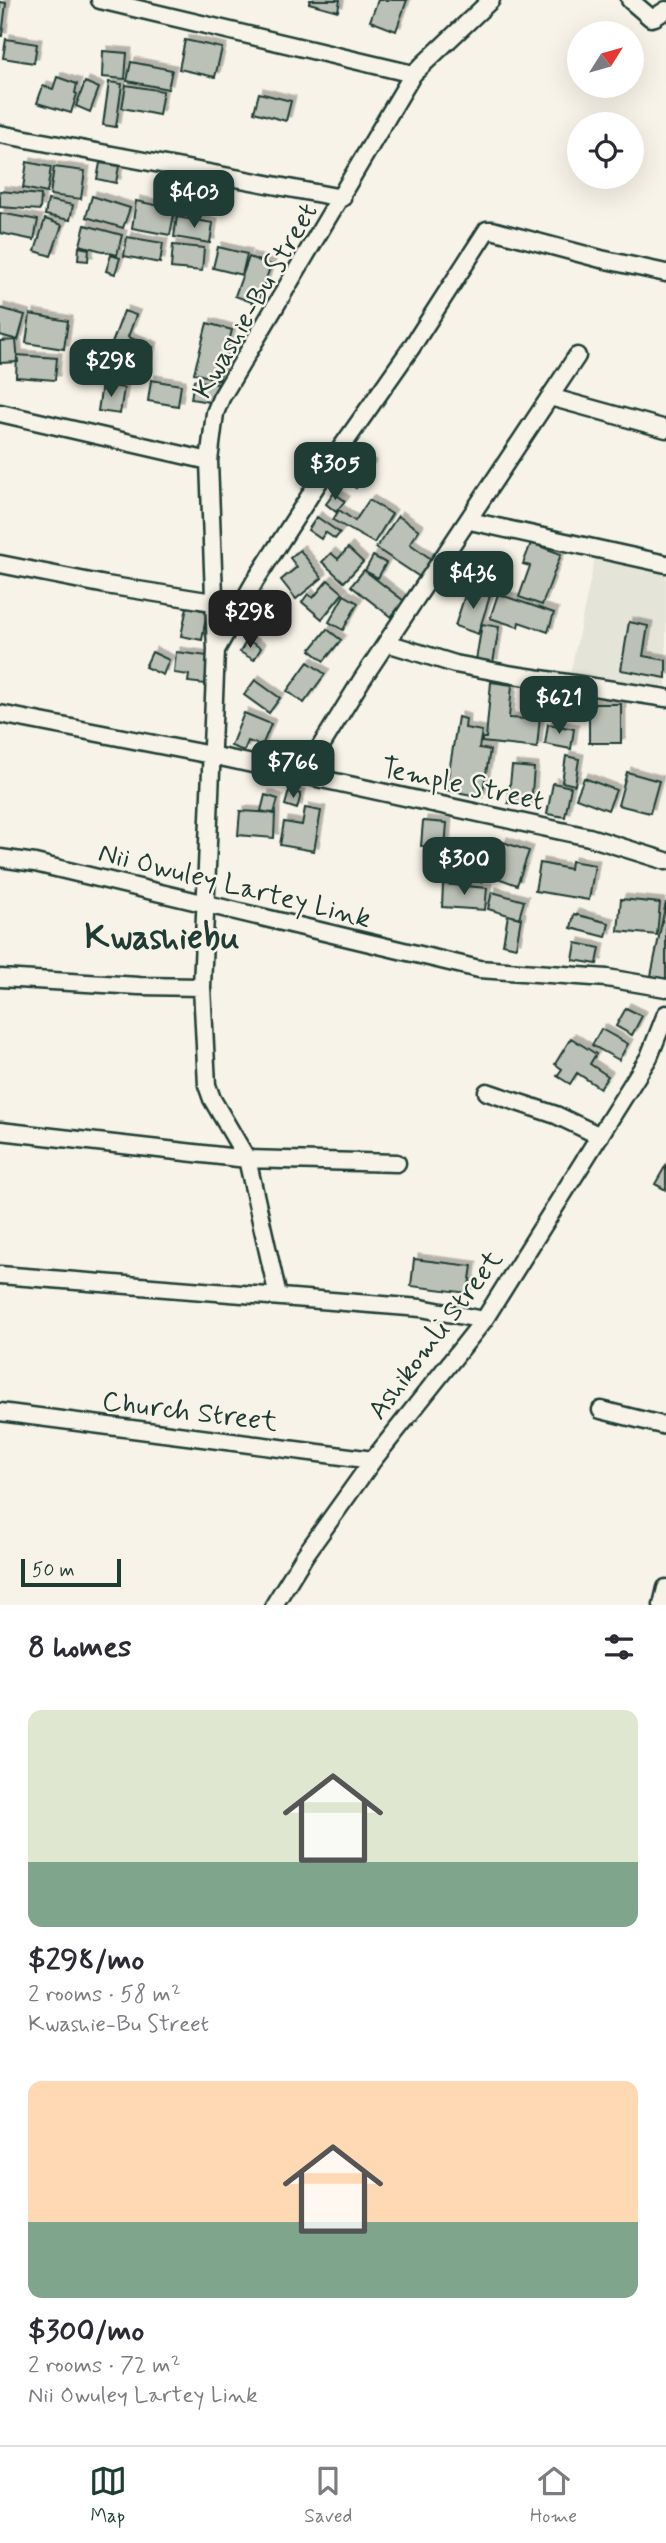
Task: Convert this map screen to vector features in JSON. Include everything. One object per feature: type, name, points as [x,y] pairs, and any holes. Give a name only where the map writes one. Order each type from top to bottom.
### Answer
[{"type":"street","points":[[100,0],[414,74]]},
{"type":"street","name":"Kwashie-Bu Street","points":[[278,1296],[247,1159],[207,1086],[202,987],[216,650],[209,461],[215,413],[221,398],[414,74],[491,0]]},
{"type":"street","points":[[630,0],[651,18],[666,10]]},
{"type":"street","points":[[0,135],[342,198]]},
{"type":"street","points":[[216,650],[255,581],[327,468],[411,348],[487,230],[666,273]]},
{"type":"street","points":[[303,775],[577,356]]},
{"type":"street","points":[[550,397],[666,429]]},
{"type":"street","points":[[0,412],[209,461]]},
{"type":"street","points":[[470,521],[666,564]]},
{"type":"street","points":[[0,564],[213,602]]},
{"type":"street","points":[[387,643],[455,664],[514,676],[666,698]]},
{"type":"street","name":"Temple Street","points":[[0,714],[211,755],[589,837],[666,861]]},
{"type":"street","name":"Nii Owuley Lartey Link","points":[[0,858],[36,863],[479,969],[607,978],[666,988]]},
{"type":"street","points":[[0,978],[202,987]]},
{"type":"street","name":"Ashikomli Street","points":[[274,1605],[305,1555],[373,1460],[484,1321],[649,1057],[666,1014]]},
{"type":"street","points":[[487,1092],[556,1115],[600,1136]]},
{"type":"street","points":[[0,1131],[247,1159],[397,1163]]},
{"type":"street","points":[[0,1275],[421,1308],[484,1321]]},
{"type":"street","points":[[601,1410],[666,1426]]},
{"type":"street","name":"Church Street","points":[[0,1412],[373,1460]]},
{"type":"street","points":[[662,1605],[666,1588]]},
{"type":"shaded area","points":[[595,558],[666,572],[666,692],[569,679]]},
{"type":"building","points":[[310,0],[340,0],[338,11],[309,3]]},
{"type":"building","points":[[378,0],[407,0],[396,31],[370,21]]},
{"type":"building","points":[[0,2],[6,3],[2,36],[0,36]]},
{"type":"building","points":[[6,39],[37,44],[34,63],[3,58]]},
{"type":"building","points":[[185,40],[222,48],[215,77],[179,69]]},
{"type":"building","points":[[103,51],[127,53],[125,79],[102,77]]},
{"type":"building","points":[[131,62],[172,70],[168,89],[127,81]]},
{"type":"building","points":[[57,77],[77,84],[71,113],[37,103],[43,86],[53,89]]},
{"type":"building","points":[[85,82],[99,88],[90,112],[76,106]]},
{"type":"building","points":[[109,82],[122,84],[116,127],[103,125]]},
{"type":"building","points":[[126,85],[163,91],[159,115],[122,108]]},
{"type":"building","points":[[259,93],[291,101],[286,121],[254,112]]},
{"type":"building","points":[[27,162],[51,167],[47,193],[23,188]]},
{"type":"building","points":[[100,163],[119,166],[116,183],[97,179]]},
{"type":"building","points":[[54,167],[85,171],[81,199],[50,195]]},
{"type":"building","points":[[0,191],[41,195],[40,210],[0,207]]},
{"type":"building","points":[[92,196],[130,208],[123,228],[86,217]]},
{"type":"building","points":[[48,200],[73,205],[70,220],[45,215]]},
{"type":"building","points":[[136,201],[175,209],[170,235],[132,228]]},
{"type":"building","points":[[0,213],[38,220],[34,240],[0,233]]},
{"type":"building","points":[[177,217],[213,223],[210,243],[174,237]]},
{"type":"building","points":[[45,219],[62,225],[51,256],[35,251]]},
{"type":"building","points":[[85,225],[122,235],[117,255],[80,245]]},
{"type":"building","points":[[127,237],[163,243],[160,263],[124,256]]},
{"type":"building","points":[[173,245],[204,248],[202,271],[171,268]]},
{"type":"building","points":[[79,247],[89,249],[88,261],[78,260]]},
{"type":"building","points":[[218,247],[247,254],[242,275],[213,268]]},
{"type":"building","points":[[111,255],[120,258],[115,274],[106,271]]},
{"type":"building","points":[[249,257],[271,265],[257,304],[235,296]]},
{"type":"building","points":[[0,308],[25,315],[18,340],[0,335]]},
{"type":"building","points":[[124,311],[136,315],[128,337],[153,347],[145,368],[108,354]]},
{"type":"building","points":[[30,314],[68,321],[64,349],[26,343]]},
{"type":"building","points":[[207,323],[232,330],[219,380],[194,373]]},
{"type":"building","points":[[16,340],[18,362],[0,363],[0,341]]},
{"type":"building","points":[[17,355],[57,358],[55,380],[16,377]]},
{"type":"building","points":[[151,380],[181,385],[178,406],[148,401]]},
{"type":"building","points":[[194,380],[218,384],[215,403],[191,399]]},
{"type":"building","points":[[102,384],[124,388],[120,414],[98,411]]},
{"type":"building","points":[[359,457],[371,465],[356,488],[344,479]]},
{"type":"building","points":[[334,493],[345,501],[336,512],[326,504]]},
{"type":"building","points":[[369,500],[392,514],[374,543],[333,520],[339,510],[355,521]]},
{"type":"building","points":[[398,516],[419,530],[410,544],[434,561],[423,579],[376,548]]},
{"type":"building","points":[[317,517],[340,533],[335,539],[325,532],[321,539],[308,530]]},
{"type":"building","points":[[531,543],[561,554],[542,605],[519,597],[530,566],[523,564]]},
{"type":"building","points":[[348,548],[363,562],[344,582],[322,562],[331,553],[338,559]]},
{"type":"building","points":[[300,550],[322,578],[296,599],[281,580],[297,567],[290,558]]},
{"type":"building","points":[[373,556],[386,563],[378,578],[365,571]]},
{"type":"building","points":[[364,570],[404,601],[391,617],[351,586]]},
{"type":"building","points":[[328,580],[343,593],[322,619],[302,602],[308,594],[313,598]]},
{"type":"building","points":[[467,589],[490,596],[478,634],[455,626]]},
{"type":"building","points":[[498,594],[554,613],[548,632],[519,622],[518,627],[490,618]]},
{"type":"building","points":[[344,595],[358,603],[343,630],[329,622]]},
{"type":"building","points":[[187,607],[207,611],[202,640],[181,636]]},
{"type":"building","points":[[629,622],[648,626],[643,656],[666,660],[666,678],[621,670]]},
{"type":"building","points":[[482,624],[499,627],[493,663],[476,660]]},
{"type":"building","points":[[327,629],[341,640],[324,661],[310,650]]},
{"type":"building","points":[[247,640],[261,648],[254,660],[240,652]]},
{"type":"building","points":[[152,652],[169,660],[163,675],[145,667]]},
{"type":"building","points":[[176,652],[208,656],[205,684],[188,682],[189,675],[174,673]]},
{"type":"building","points":[[308,662],[325,674],[304,703],[287,691]]},
{"type":"building","points":[[255,680],[280,698],[269,713],[244,695]]},
{"type":"building","points":[[491,682],[512,685],[509,718],[528,719],[529,704],[541,705],[537,748],[482,742],[482,738],[486,738]]},
{"type":"building","points":[[589,704],[621,704],[621,743],[589,743]]},
{"type":"building","points":[[244,713],[271,724],[262,746],[248,741],[244,751],[231,746]]},
{"type":"building","points":[[458,717],[466,719],[465,728],[482,731],[479,748],[490,750],[482,797],[446,790]]},
{"type":"building","points":[[548,724],[574,729],[571,749],[545,744]]},
{"type":"building","points":[[566,756],[579,759],[575,785],[562,782]]},
{"type":"building","points":[[512,766],[534,768],[531,805],[508,803]]},
{"type":"building","points":[[627,772],[659,781],[650,813],[618,805]]},
{"type":"building","points":[[584,778],[616,790],[608,810],[576,798]]},
{"type":"building","points":[[553,783],[571,787],[565,817],[547,814]]},
{"type":"building","points":[[289,791],[301,794],[297,809],[285,805]]},
{"type":"building","points":[[265,795],[278,799],[274,814],[261,811]]},
{"type":"building","points":[[305,808],[321,811],[314,851],[280,845],[284,822],[302,825]]},
{"type":"building","points":[[240,811],[275,813],[274,838],[238,835]]},
{"type":"building","points":[[423,821],[447,823],[445,849],[421,846]]},
{"type":"building","points":[[503,842],[529,851],[517,885],[492,876]]},
{"type":"building","points":[[457,860],[485,864],[482,882],[454,878]]},
{"type":"building","points":[[571,861],[595,865],[589,900],[535,891],[540,863],[570,869]]},
{"type":"building","points":[[443,884],[487,888],[485,910],[442,907]]},
{"type":"building","points":[[492,892],[524,901],[519,918],[488,909]]},
{"type":"building","points":[[621,899],[660,903],[657,935],[618,931]]},
{"type":"building","points":[[666,902],[666,979],[651,976]]},
{"type":"building","points":[[574,914],[609,923],[606,937],[571,928]]},
{"type":"building","points":[[508,915],[521,918],[516,947],[503,944]]},
{"type":"building","points":[[576,943],[600,948],[597,964],[573,960]]},
{"type":"building","points":[[626,1008],[642,1016],[632,1035],[616,1026]]},
{"type":"building","points":[[601,1029],[628,1044],[619,1060],[592,1045]]},
{"type":"building","points":[[571,1038],[596,1054],[590,1064],[608,1076],[600,1088],[577,1073],[570,1084],[557,1076],[562,1069],[555,1064]]},
{"type":"building","points":[[666,1165],[666,1190],[655,1184]]},
{"type":"building","points":[[414,1259],[472,1266],[468,1293],[411,1286]]},
{"type":"district","name":"Kwashiebu","points":[[162,936]]}]
